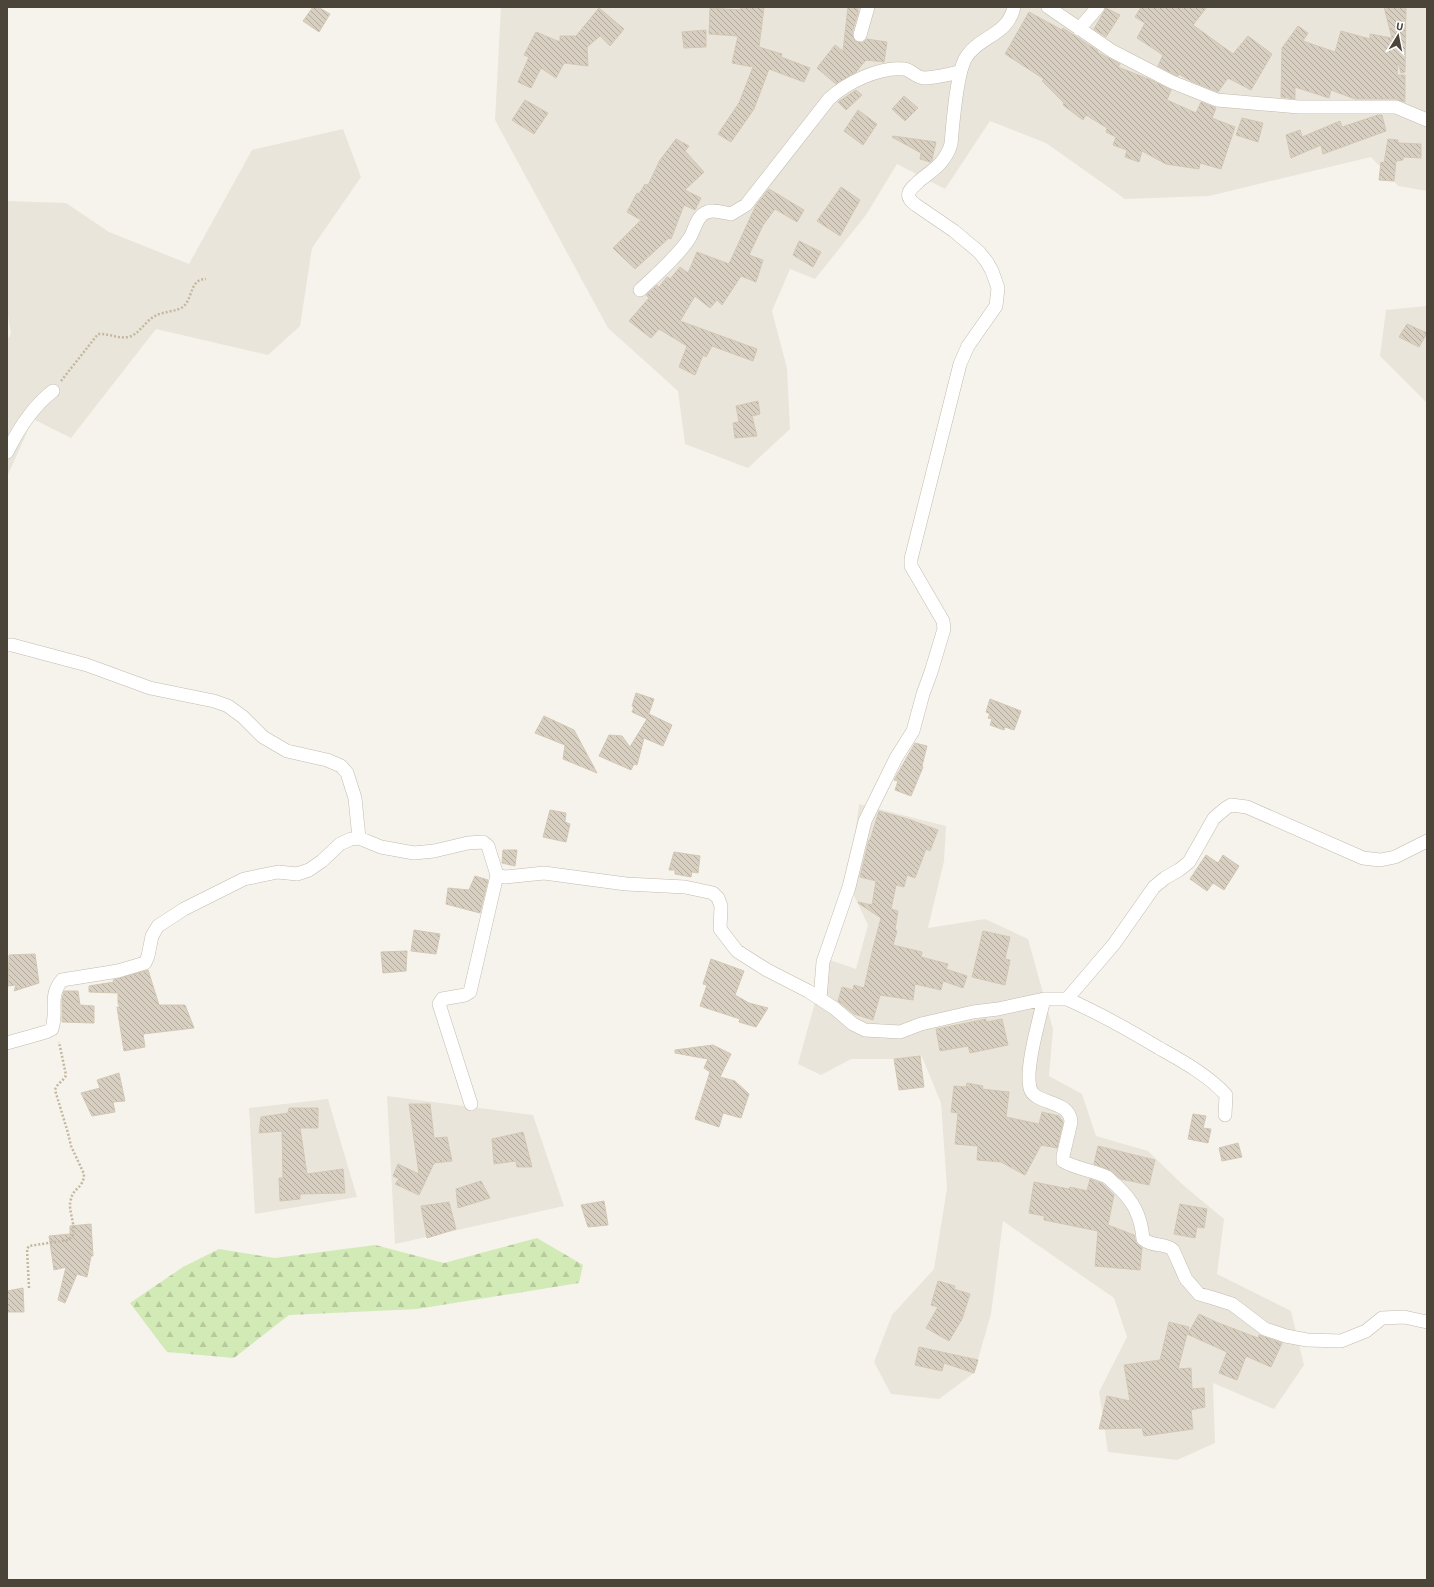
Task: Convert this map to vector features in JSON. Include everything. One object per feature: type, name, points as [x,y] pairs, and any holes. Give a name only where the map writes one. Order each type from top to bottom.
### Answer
[{"type":"street","points":[[860,35],[868,7]]},
{"type":"street","points":[[820,999],[823,962],[849,887],[865,822],[896,758],[913,731],[944,629],[943,621],[911,566],[911,559],[960,364],[968,346],[993,311],[998,299],[998,288],[992,271],[979,252],[954,231],[916,205],[908,196],[912,188],[937,168],[948,154],[951,144],[960,72],[965,60],[976,46],[1002,30],[1008,23],[1014,7]]},
{"type":"street","points":[[1048,7],[1112,51],[1172,82],[1217,100],[1299,107],[1396,107],[1427,120]]},
{"type":"street","points":[[1080,29],[1098,7]]},
{"type":"street","points":[[640,290],[685,245],[698,220],[705,212],[711,210],[731,214],[746,205],[829,99],[836,93],[865,76],[888,70],[907,70],[923,78],[960,72]]},
{"type":"street","points":[[7,452],[15,437],[42,399],[53,391]]},
{"type":"street","points":[[7,645],[12,645],[87,665],[150,688],[214,701],[228,706],[243,717],[263,737],[287,751],[327,760],[340,766],[347,773],[355,798],[358,838]]},
{"type":"street","points":[[1067,999],[1114,944],[1154,887],[1189,862],[1214,818],[1231,805],[1247,807],[1363,858],[1380,860],[1396,857],[1427,841]]},
{"type":"street","points":[[7,1043],[52,1029],[54,1022],[53,996],[56,987],[62,980],[118,971],[145,963],[152,936],[158,926],[184,909],[244,879],[278,872],[297,874],[309,870],[322,861],[340,844],[351,839],[358,838],[381,847],[414,853],[434,851],[468,843],[483,842],[488,846],[497,875],[470,992],[465,995],[442,999],[439,1004],[471,1104]]},
{"type":"street","points":[[497,875],[505,876],[544,873],[626,884],[685,887],[713,893],[718,898],[721,906],[720,930],[737,951],[767,970],[820,999],[834,1008],[853,1024],[865,1030],[900,1032],[921,1024],[973,1012],[1044,999],[1067,999],[1125,1028],[1173,1056],[1219,1086],[1226,1095],[1225,1115]]},
{"type":"street","points":[[1044,999],[1030,1067],[1030,1089],[1034,1094],[1064,1108],[1070,1116],[1071,1122],[1062,1156],[1063,1161],[1069,1165],[1107,1177],[1124,1193],[1134,1204],[1142,1227],[1144,1239],[1149,1244],[1170,1247],[1173,1250],[1186,1279],[1199,1294],[1232,1304],[1266,1329],[1286,1336],[1307,1340],[1341,1341],[1366,1332],[1382,1318],[1404,1317],[1427,1322]]},
{"type":"path","points":[[53,391],[98,334],[121,337],[132,336],[155,316],[184,306],[195,283],[198,280],[206,279]]},
{"type":"path","points":[[30,1288],[27,1249],[29,1246],[68,1240],[72,1237],[74,1228],[70,1200],[84,1179],[84,1174],[71,1146],[55,1090],[57,1085],[65,1078],[66,1070],[54,1022]]},
{"type":"shaded area","points":[[501,7],[1427,7],[1427,191],[1398,186],[1371,157],[1209,196],[1125,199],[1046,143],[990,121],[945,189],[897,164],[866,215],[815,279],[790,269],[772,311],[787,368],[790,429],[748,468],[685,444],[678,391],[608,328],[495,120]]},
{"type":"shaded area","points":[[343,129],[361,177],[312,248],[300,326],[268,355],[156,329],[71,438],[33,419],[7,477],[7,340],[11,334],[7,310],[8,201],[66,203],[109,232],[189,264],[252,150]]},
{"type":"shaded area","points":[[1427,306],[1427,403],[1380,356],[1386,310]]},
{"type":"shaded area","points":[[859,804],[946,826],[944,861],[928,928],[985,919],[1028,939],[1053,1029],[1049,1076],[1082,1094],[1096,1136],[1148,1151],[1183,1185],[1224,1219],[1217,1274],[1291,1311],[1304,1365],[1274,1409],[1213,1383],[1215,1443],[1177,1460],[1108,1452],[1099,1392],[1127,1337],[1114,1298],[1003,1221],[991,1314],[974,1373],[939,1399],[891,1394],[874,1362],[892,1315],[934,1269],[947,1188],[941,1103],[922,1057],[920,1056],[894,1059],[851,1059],[821,1075],[798,1064],[814,1006],[824,958],[856,969],[868,925],[849,885]]},
{"type":"shaded area","points":[[387,1096],[533,1115],[564,1206],[395,1244]]},
{"type":"shaded area","points":[[328,1099],[357,1197],[255,1214],[249,1108]]},
{"type":"green space","points":[[537,1238],[583,1265],[579,1283],[417,1309],[289,1315],[234,1358],[167,1352],[130,1303],[183,1267],[219,1249],[275,1258],[375,1245],[444,1263]]},
{"type":"building","points":[[313,7],[318,7],[330,14],[319,32],[303,21]]},
{"type":"building","points":[[741,7],[764,7],[759,47],[782,54],[781,57],[810,68],[804,82],[769,69],[754,109],[731,142],[718,134],[739,103],[753,67],[732,63],[738,36],[709,34],[710,8],[740,10]]},
{"type":"building","points":[[848,7],[858,7],[858,13],[852,33],[855,41],[862,43],[867,39],[887,42],[884,62],[866,60],[856,72],[836,84],[817,68],[835,45],[843,51]]},
{"type":"building","points":[[1141,7],[1207,7],[1193,25],[1233,54],[1248,36],[1272,54],[1251,90],[1228,78],[1218,92],[1191,81],[1179,74],[1178,76],[1175,75],[1158,66],[1163,55],[1137,38],[1145,23],[1135,17]]},
{"type":"building","points":[[1384,7],[1406,7],[1405,72],[1401,73],[1398,62],[1397,75],[1405,75],[1405,102],[1396,99],[1355,99],[1331,90],[1329,98],[1295,87],[1295,99],[1281,97],[1282,48],[1298,26],[1308,33],[1303,41],[1335,52],[1341,31],[1370,39],[1370,34],[1392,38]]},
{"type":"building","points":[[599,8],[624,29],[610,46],[600,36],[587,47],[588,66],[564,63],[556,78],[541,68],[531,88],[518,82],[529,57],[524,55],[536,32],[560,42],[560,36],[576,36]]},
{"type":"building","points":[[1106,8],[1120,15],[1106,37],[1094,29]]},
{"type":"building","points":[[1029,12],[1062,30],[1063,28],[1098,51],[1097,52],[1120,64],[1118,67],[1151,80],[1171,90],[1167,100],[1196,113],[1201,102],[1216,108],[1212,118],[1235,127],[1221,169],[1200,163],[1199,169],[1166,164],[1142,151],[1139,162],[1125,157],[1127,150],[1113,145],[1116,137],[1106,132],[1107,128],[1086,115],[1083,120],[1063,105],[1064,103],[1042,81],[1044,79],[1005,54]]},
{"type":"building","points":[[706,30],[706,47],[684,48],[682,32]]},
{"type":"building","points":[[856,90],[862,95],[846,110],[838,102]]},
{"type":"building","points":[[904,96],[918,108],[905,121],[892,109]]},
{"type":"building","points":[[525,100],[548,113],[534,134],[512,120]]},
{"type":"building","points":[[858,110],[877,124],[863,145],[844,131]]},
{"type":"building","points":[[1382,115],[1386,131],[1323,154],[1321,145],[1291,158],[1286,135],[1300,130],[1302,137],[1340,121],[1342,127]]},
{"type":"building","points":[[1242,118],[1263,123],[1258,142],[1236,135]]},
{"type":"building","points":[[892,137],[936,142],[932,160],[930,162],[920,159],[921,153]]},
{"type":"building","points":[[676,139],[689,146],[685,151],[704,172],[685,190],[701,198],[695,210],[684,205],[671,239],[669,238],[635,269],[613,248],[641,220],[627,212],[637,193],[639,194],[645,184],[648,185],[660,160]]},
{"type":"building","points":[[1388,139],[1398,140],[1398,143],[1421,144],[1421,158],[1403,157],[1403,160],[1396,161],[1394,181],[1379,180],[1381,162],[1384,163]]},
{"type":"building","points":[[841,187],[860,200],[840,236],[817,221]]},
{"type":"building","points":[[769,189],[804,210],[797,222],[775,209],[763,225],[749,255],[763,260],[756,282],[741,276],[722,305],[717,300],[710,308],[695,296],[680,321],[757,349],[753,361],[712,346],[706,357],[703,355],[695,375],[679,367],[687,346],[659,329],[651,338],[629,321],[649,298],[646,295],[657,285],[659,287],[667,277],[670,279],[680,267],[688,273],[697,252],[729,264],[756,205]]},
{"type":"building","points":[[799,241],[821,252],[813,267],[793,255]]},
{"type":"building","points":[[1407,324],[1427,333],[1419,347],[1399,337]]},
{"type":"building","points":[[758,401],[760,414],[752,416],[757,436],[735,438],[733,423],[739,422],[736,406]]},
{"type":"building","points":[[636,693],[654,699],[648,716],[649,714],[672,725],[663,746],[644,738],[637,765],[634,764],[631,770],[599,756],[609,735],[622,736],[630,747],[647,719],[632,712],[634,707],[632,706]]},
{"type":"building","points":[[990,699],[1021,711],[1014,730],[1005,727],[1004,730],[990,725],[992,719],[988,718],[990,714],[986,712]]},
{"type":"building","points":[[544,716],[574,730],[597,773],[563,759],[565,745],[535,733]]},
{"type":"building","points":[[915,743],[927,746],[923,767],[911,796],[895,790],[898,781],[894,780]]},
{"type":"building","points":[[550,810],[566,813],[565,822],[570,824],[566,842],[543,837]]},
{"type":"building","points":[[879,811],[908,819],[938,830],[930,851],[926,849],[915,878],[907,875],[904,887],[896,885],[891,909],[898,911],[895,930],[897,931],[893,945],[922,952],[921,957],[948,964],[946,969],[967,976],[963,988],[943,981],[941,990],[915,984],[913,1000],[880,995],[873,1020],[854,1014],[838,1001],[842,987],[853,990],[854,985],[864,988],[881,918],[858,903],[872,905],[876,881],[860,877],[869,840]]},
{"type":"building","points":[[503,850],[517,850],[515,866],[502,863]]},
{"type":"building","points":[[674,852],[700,856],[698,873],[692,872],[691,877],[675,874],[675,870],[669,870]]},
{"type":"building","points":[[1206,855],[1218,863],[1223,855],[1239,866],[1224,890],[1213,883],[1207,891],[1190,879]]},
{"type":"building","points":[[475,876],[488,880],[480,913],[446,904],[448,888],[469,890]]},
{"type":"building","points":[[414,930],[440,934],[436,954],[411,951]]},
{"type":"building","points":[[983,931],[1010,937],[1005,959],[1010,960],[1005,985],[972,977]]},
{"type":"building","points":[[407,951],[406,971],[383,973],[381,952]]},
{"type":"building","points":[[35,954],[39,983],[14,991],[16,985],[8,986],[9,955]]},
{"type":"building","points":[[711,959],[744,971],[735,995],[749,1003],[768,1008],[756,1027],[739,1022],[740,1019],[700,1006],[707,985],[703,984]]},
{"type":"building","points":[[148,970],[159,1005],[185,1005],[194,1028],[143,1034],[145,1047],[124,1051],[117,1007],[120,1007],[118,1003],[118,993],[89,992],[89,986],[114,982],[113,980]]},
{"type":"building","points":[[64,991],[78,991],[80,1005],[94,1006],[94,1023],[62,1022],[62,999]]},
{"type":"building","points":[[986,1019],[986,1022],[1002,1019],[1008,1045],[970,1053],[968,1046],[940,1051],[936,1029]]},
{"type":"building","points":[[713,1045],[731,1054],[720,1077],[735,1081],[749,1094],[741,1118],[723,1113],[719,1127],[695,1119],[710,1072],[704,1068],[708,1059],[675,1053],[675,1050]]},
{"type":"building","points":[[920,1056],[924,1087],[899,1090],[894,1059]]},
{"type":"building","points":[[119,1073],[125,1101],[113,1102],[115,1112],[92,1116],[81,1093],[100,1088],[97,1080]]},
{"type":"building","points":[[967,1083],[983,1086],[982,1089],[1009,1092],[1006,1117],[1039,1124],[1042,1112],[1059,1116],[1063,1122],[1057,1148],[1041,1145],[1025,1175],[1001,1162],[977,1160],[978,1146],[955,1144],[958,1113],[951,1112],[954,1086],[966,1087]]},
{"type":"building","points":[[409,1104],[430,1104],[434,1138],[447,1137],[452,1161],[434,1163],[419,1195],[395,1184],[399,1179],[393,1176],[398,1164],[419,1174]]},
{"type":"building","points":[[289,1108],[318,1108],[318,1128],[300,1128],[307,1174],[343,1169],[345,1193],[300,1194],[300,1199],[280,1201],[279,1178],[283,1178],[282,1131],[259,1133],[261,1117],[288,1113]]},
{"type":"building","points":[[1193,1114],[1206,1116],[1203,1128],[1211,1129],[1208,1143],[1188,1139]]},
{"type":"building","points":[[523,1132],[532,1167],[517,1167],[516,1161],[494,1164],[492,1139]]},
{"type":"building","points":[[1238,1143],[1242,1157],[1222,1161],[1219,1148]]},
{"type":"building","points":[[1098,1146],[1155,1160],[1149,1185],[1121,1179],[1110,1170],[1094,1164]]},
{"type":"building","points":[[1090,1179],[1103,1184],[1114,1195],[1108,1225],[1134,1235],[1136,1243],[1142,1248],[1140,1270],[1095,1266],[1098,1231],[1044,1220],[1044,1216],[1029,1213],[1034,1182],[1087,1191]]},
{"type":"building","points":[[481,1181],[490,1198],[458,1208],[456,1189]]},
{"type":"building","points":[[604,1201],[608,1225],[588,1227],[581,1205]]},
{"type":"building","points":[[449,1202],[456,1229],[427,1238],[421,1206]]},
{"type":"building","points":[[1180,1204],[1207,1209],[1204,1228],[1197,1227],[1195,1238],[1174,1234]]},
{"type":"building","points":[[91,1224],[93,1256],[91,1256],[87,1277],[77,1274],[65,1303],[58,1300],[66,1267],[54,1270],[49,1236],[70,1234],[70,1226]]},
{"type":"building","points":[[938,1281],[955,1286],[954,1289],[970,1294],[962,1319],[949,1341],[926,1328],[938,1307],[931,1305]]},
{"type":"building","points":[[23,1288],[24,1312],[7,1312],[7,1291]]},
{"type":"building","points":[[1199,1314],[1258,1338],[1259,1335],[1282,1343],[1271,1367],[1246,1356],[1237,1380],[1219,1373],[1227,1352],[1187,1334],[1178,1369],[1191,1368],[1192,1389],[1204,1388],[1205,1407],[1191,1410],[1193,1429],[1144,1436],[1142,1428],[1099,1429],[1107,1396],[1130,1401],[1124,1365],[1160,1360],[1169,1322],[1189,1327],[1188,1334]]},
{"type":"building","points":[[919,1347],[978,1360],[974,1373],[944,1363],[942,1371],[915,1365]]}]
